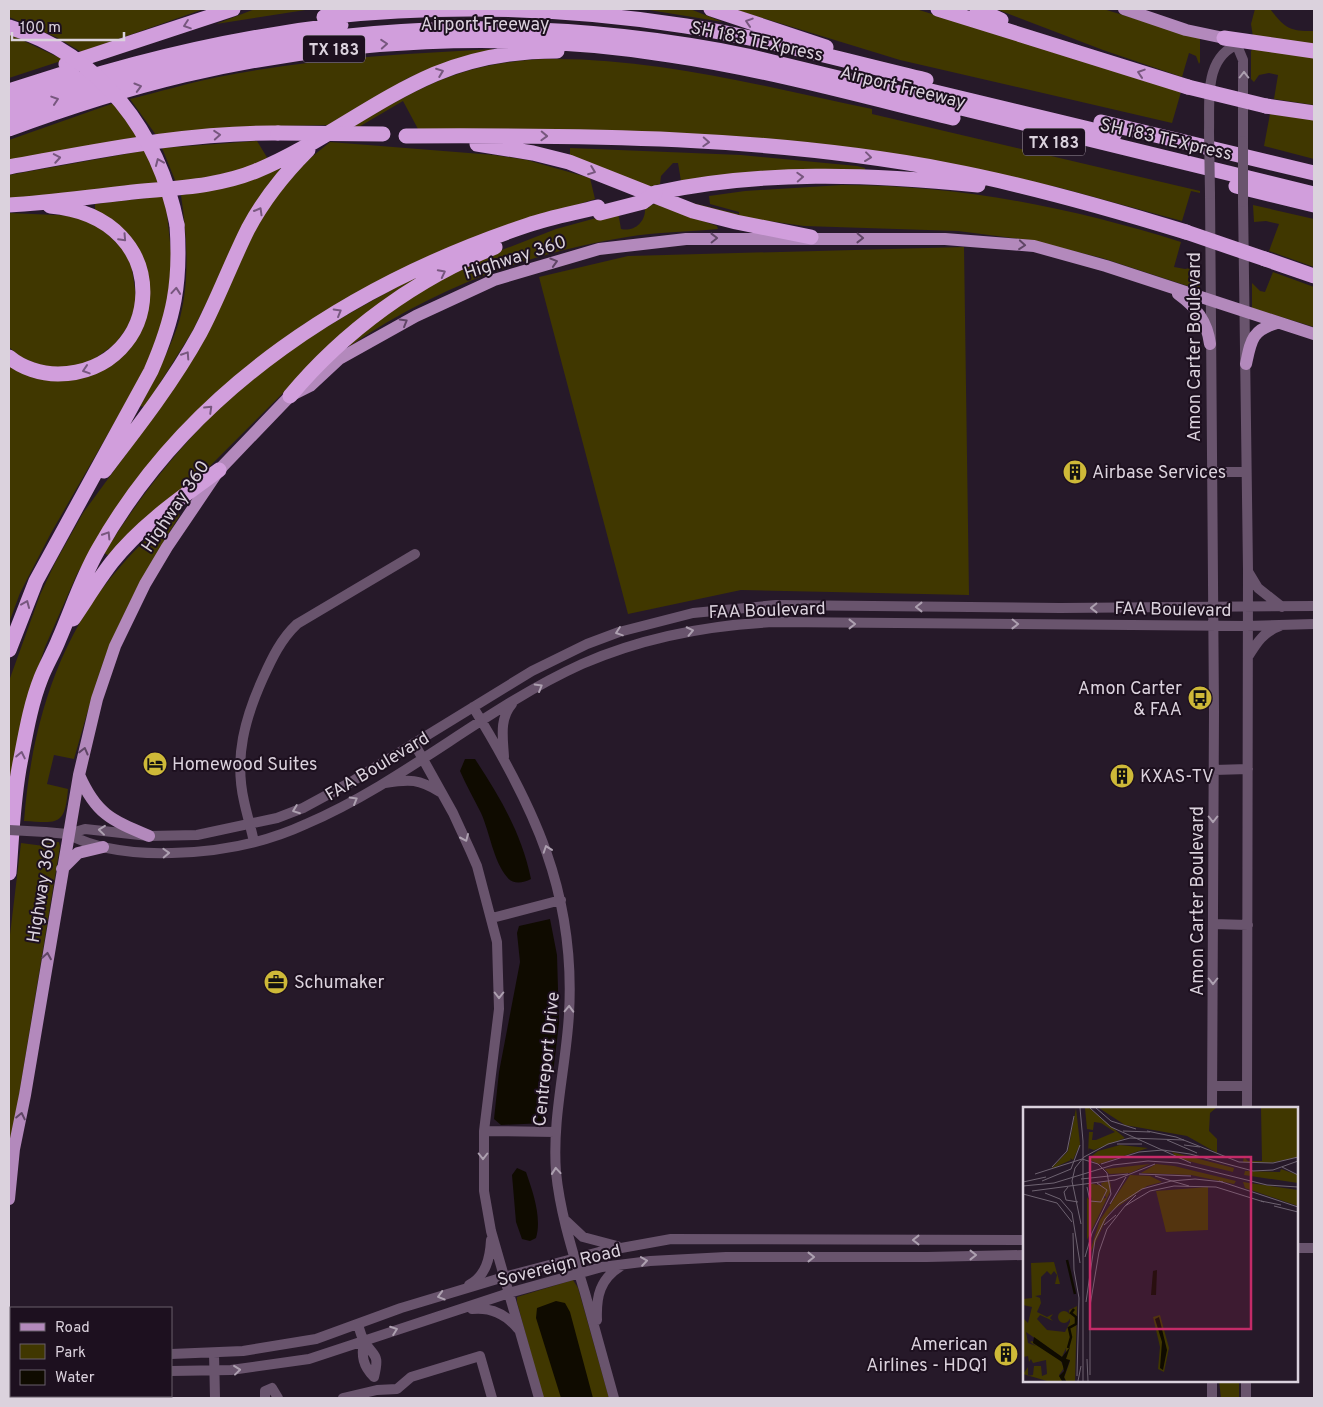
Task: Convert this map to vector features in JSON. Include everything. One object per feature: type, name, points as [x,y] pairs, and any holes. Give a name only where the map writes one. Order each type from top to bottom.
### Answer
[{"type":"highway","points":[[9,90],[60,66],[233,9]]},
{"type":"highway","name":"Airport Freeway","points":[[9,90],[107,60],[221,33],[324,17],[438,9],[562,12],[659,22],[768,42],[1314,173]]},
{"type":"highway","points":[[711,9],[919,78]]},
{"type":"highway","points":[[938,9],[1188,87],[1266,106],[1314,113]]},
{"type":"highway","points":[[976,9],[1045,42]]},
{"type":"highway","name":"SH 183 TEXpress","points":[[9,103],[151,59],[273,34],[345,25],[412,20],[551,21],[652,31],[756,49],[1314,183]]},
{"type":"highway","points":[[9,27],[44,41],[67,53],[108,86],[126,108],[155,152],[165,177],[177,226],[179,258],[176,299],[165,339],[151,370],[36,581],[9,650]]},
{"type":"highway","name":"SH 183 TEXpress","points":[[9,116],[96,86],[146,72],[268,46],[341,36],[409,30],[485,28],[555,31],[656,40],[748,56],[1314,194]]},
{"type":"highway","name":"Airport Freeway","points":[[9,129],[94,100],[179,76],[238,63],[348,48],[429,42],[514,41],[669,54],[769,74],[1314,205]]},
{"type":"highway","points":[[1236,42],[1314,51]]},
{"type":"highway","points":[[11,205],[210,184],[255,171],[319,140],[407,87],[464,64],[489,58],[555,51],[613,56],[669,54]]},
{"type":"highway","points":[[9,167],[162,140],[251,132],[406,136],[495,146],[533,153],[569,162],[693,210],[736,222],[811,237]]},
{"type":"highway","points":[[406,136],[495,135],[670,140],[788,148],[947,170],[1087,204],[1186,232],[1314,276]]},
{"type":"highway","points":[[74,510],[139,425],[187,354],[210,312],[248,229],[263,204],[292,166],[319,140]]},
{"type":"highway","points":[[290,396],[344,340],[394,300],[435,276],[482,252],[527,234],[655,193],[685,187],[762,179],[864,176],[990,186],[1087,204]]},
{"type":"highway","points":[[9,357],[24,367],[54,374],[77,372],[97,366],[115,354],[130,334],[137,322],[143,295],[140,268],[136,256],[124,239],[112,228],[83,211],[62,207],[11,205]]},
{"type":"highway","points":[[9,873],[14,802],[20,759],[41,680],[83,577],[126,505],[178,440],[238,381],[304,332],[396,279],[486,240],[531,224],[599,210]]},
{"type":"highway","points":[[59,638],[112,562],[155,519],[219,470]]},
{"type":"main road","points":[[1124,9],[1186,30],[1236,42]]},
{"type":"main road","points":[[811,237],[944,238],[1034,246],[1106,266],[1314,334]]},
{"type":"main road","name":"Highway 360","points":[[9,1199],[14,1149],[26,1095],[68,834],[79,775],[97,699],[115,646],[129,615],[167,547],[219,470],[290,396],[310,386],[339,359],[416,316],[494,280],[599,249],[686,238],[811,237]]},
{"type":"main road","points":[[1168,286],[1193,305],[1200,314],[1206,325],[1210,344]]},
{"type":"main road","points":[[1246,364],[1250,343],[1256,332],[1266,326],[1277,323]]},
{"type":"main road","points":[[79,775],[92,802],[101,812],[123,825],[149,836]]},
{"type":"main road","points":[[62,869],[78,853],[103,847]]},
{"type":"street","name":"Amon Carter Boulevard","points":[[1212,1107],[1214,770],[1209,132],[1212,73],[1218,59],[1236,42]]},
{"type":"street","points":[[1236,42],[1244,60],[1243,202],[1248,570],[1246,1107]]},
{"type":"street","points":[[1211,472],[1246,472]]},
{"type":"street","points":[[254,842],[243,799],[240,761],[242,738],[250,706],[282,639],[297,624],[415,554]]},
{"type":"street","points":[[1248,570],[1251,580],[1258,588],[1282,607]]},
{"type":"street","name":"FAA Boulevard","points":[[9,830],[68,834],[85,829],[149,836],[197,835],[277,818],[326,796],[532,671],[587,644],[654,622],[693,613],[776,606],[1314,606]]},
{"type":"street","points":[[967,607],[967,623]]},
{"type":"street","points":[[654,622],[658,638]]},
{"type":"street","name":"FAA Boulevard","points":[[68,834],[83,842],[103,847],[158,854],[212,850],[254,842],[305,825],[354,800],[482,721],[582,664],[627,646],[695,629],[734,624],[967,623],[1247,626],[1314,624]]},
{"type":"street","points":[[1248,658],[1262,636],[1272,629],[1284,625]]},
{"type":"street","points":[[505,760],[503,727],[506,711],[514,702]]},
{"type":"street","name":"Centreport Drive","points":[[473,706],[505,760],[536,821],[549,856],[561,900],[569,961],[570,991],[568,1039],[557,1104],[555,1132],[556,1173],[564,1219],[614,1398]]},
{"type":"street","points":[[414,743],[443,794],[477,866],[492,918],[499,968],[499,1009],[484,1130],[484,1191],[491,1231],[539,1398]]},
{"type":"street","points":[[1214,770],[1248,769]]},
{"type":"street","points":[[380,784],[408,779],[417,780],[443,794]]},
{"type":"street","points":[[492,918],[561,900]]},
{"type":"street","points":[[1213,924],[1248,925]]},
{"type":"street","points":[[1212,1086],[1246,1086]]},
{"type":"street","points":[[484,1130],[555,1132]]},
{"type":"street","points":[[564,1219],[583,1237],[621,1247]]},
{"type":"street","points":[[460,1290],[473,1283],[487,1265],[491,1231]]},
{"type":"street","name":"Sovereign Road","points":[[172,1354],[214,1354],[278,1347],[316,1339],[401,1308],[504,1277],[621,1247],[671,1239],[1023,1240]]},
{"type":"street","points":[[1298,1248],[1314,1248]]},
{"type":"street","name":"Sovereign Road","points":[[172,1371],[216,1371],[308,1359],[509,1293],[579,1273],[624,1264],[685,1257],[1023,1255]]},
{"type":"street","points":[[597,1336],[596,1301],[600,1288],[611,1272],[624,1264]]},
{"type":"street","points":[[442,1314],[482,1308],[493,1310],[512,1321],[520,1331]]},
{"type":"street","points":[[358,1325],[364,1341]]},
{"type":"street","points":[[214,1354],[216,1371],[215,1398]]},
{"type":"street","points":[[344,1398],[377,1390],[397,1389],[410,1377],[480,1356],[492,1398]]},
{"type":"street","points":[[1212,1382],[1212,1398]]},
{"type":"street","points":[[1246,1382],[1246,1398]]},
{"type":"street","points":[[265,1398],[265,1391],[272,1388],[278,1398]]},
{"type":"green space","points":[[9,9],[204,9],[81,52],[58,38],[9,17]]},
{"type":"green space","points":[[255,9],[312,9],[216,24]]},
{"type":"green space","points":[[640,9],[690,9],[723,22],[649,10]]},
{"type":"green space","points":[[733,9],[916,9],[1181,92],[1172,123],[900,60]]},
{"type":"green space","points":[[996,9],[1103,9],[1200,38],[1200,62],[1199,64],[1196,56],[1189,53],[1182,77],[1103,50]]},
{"type":"green space","points":[[1255,9],[1270,9],[1289,28],[1314,31],[1314,44],[1253,37],[1251,24]]},
{"type":"green space","points":[[9,34],[64,60],[9,78]]},
{"type":"green space","points":[[493,49],[492,53],[442,64],[408,78],[332,125],[277,126],[156,135],[130,99],[207,79],[286,66],[389,55]]},
{"type":"green space","points":[[1253,49],[1314,56],[1314,105],[1274,99],[1278,75],[1269,73],[1259,75],[1254,82],[1251,79],[1251,51]]},
{"type":"green space","points":[[545,59],[627,63],[669,68],[751,83],[872,109],[872,114],[1200,191],[1200,193],[1191,191],[1182,221],[1057,187],[944,164],[418,129],[403,101],[357,128],[352,127],[422,89],[466,71],[516,61]]},
{"type":"green space","points":[[114,103],[139,137],[9,161],[9,140]]},
{"type":"green space","points":[[1270,114],[1314,120],[1314,159],[1264,146]]},
{"type":"green space","points":[[257,141],[268,159],[267,163],[177,185],[162,148]]},
{"type":"green space","points":[[330,142],[494,155],[527,160],[590,178],[595,199],[472,238],[413,263],[304,324],[214,394],[158,454],[103,528],[77,574],[45,647],[29,696],[9,800],[9,681],[40,595],[55,563],[83,513],[143,431],[270,204],[303,164]]},
{"type":"green space","points":[[570,148],[741,155],[857,166],[865,168],[865,170],[681,181],[678,163],[673,163],[661,176],[660,184],[648,187],[570,156]]},
{"type":"green space","points":[[148,150],[162,186],[9,200],[9,175]]},
{"type":"green space","points":[[281,168],[254,207],[192,332],[145,407],[139,406],[169,348],[177,328],[183,303],[186,257],[181,195],[203,192]]},
{"type":"green space","points":[[842,185],[929,189],[1013,200],[1097,218],[1181,242],[1174,267],[1185,269],[1199,266],[1200,290],[1102,258],[1028,240],[958,231],[804,226],[742,217],[680,200],[739,214],[739,212],[710,204],[709,196],[745,191]]},
{"type":"green space","points":[[165,196],[173,270],[166,315],[151,359],[51,533],[20,593],[9,623],[9,361],[62,379],[138,333],[134,243],[119,225],[95,213],[95,204]]},
{"type":"green space","points":[[656,204],[717,226],[718,229],[627,237],[590,244],[518,263],[482,276],[414,307],[350,346],[348,344],[392,308],[471,262],[556,229],[618,212],[621,229],[630,229],[638,225],[644,218],[645,208]]},
{"type":"green space","points":[[1253,205],[1314,219],[1314,267],[1269,251],[1279,224],[1266,221],[1254,222]]},
{"type":"green space","points":[[9,213],[79,216],[96,223],[130,256],[137,303],[127,328],[115,344],[93,360],[68,368],[44,367],[19,356],[9,347]]},
{"type":"green space","points":[[964,247],[969,595],[741,590],[628,614],[539,277],[628,256]]},
{"type":"green space","points":[[431,269],[287,389],[203,473],[111,557],[104,553],[133,510],[180,450],[214,413],[257,373],[325,328]]},
{"type":"green space","points":[[1273,272],[1314,287],[1314,327],[1252,308],[1252,283],[1260,291],[1265,292]]},
{"type":"green space","points":[[176,511],[180,515],[140,584],[121,620],[105,657],[74,759],[54,755],[47,784],[68,789],[65,810],[58,820],[52,822],[24,821],[33,753],[41,719],[51,686],[79,623],[98,594],[120,567]]},
{"type":"green space","points":[[59,842],[60,846],[9,1156],[9,943],[21,843],[44,846],[45,843]]},
{"type":"green space","points":[[573,1280],[578,1288],[609,1398],[543,1398],[517,1297]]},
{"type":"green space","points":[[1219,1382],[1239,1382],[1239,1398],[1221,1398]]},
{"type":"water","points":[[465,759],[475,759],[509,816],[522,847],[531,879],[521,882],[509,880],[498,863],[481,813],[460,771]]},
{"type":"water","points":[[550,919],[557,955],[559,1023],[554,1065],[544,1103],[544,1123],[501,1125],[494,1119],[499,1072],[520,962],[517,933],[519,926]]},
{"type":"water","points":[[517,1168],[526,1172],[536,1205],[538,1230],[536,1238],[530,1241],[522,1239],[516,1222],[512,1175]]},
{"type":"water","points":[[556,1301],[565,1303],[570,1312],[593,1398],[561,1398],[536,1318],[537,1308]]},
{"type":"place","name":"Airbase Services","points":[[1075,472]]},
{"type":"place","name":"Amon Carter & FAA","points":[[1200,698]]},
{"type":"place","name":"Homewood Suites","points":[[155,764]]},
{"type":"place","name":"KXAS-TV","points":[[1122,776]]},
{"type":"place","name":"Schumaker","points":[[276,982]]},
{"type":"place","name":"American Airlines - HDQ1","points":[[1006,1354]]}]
